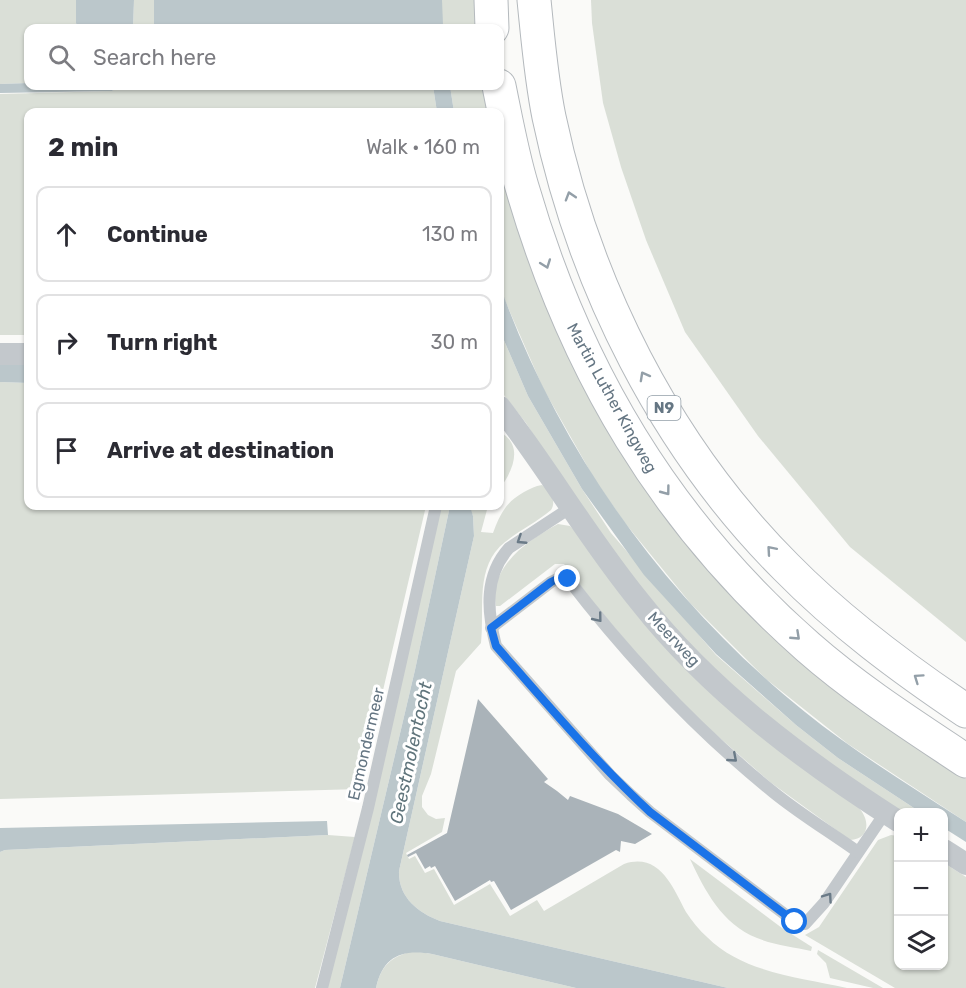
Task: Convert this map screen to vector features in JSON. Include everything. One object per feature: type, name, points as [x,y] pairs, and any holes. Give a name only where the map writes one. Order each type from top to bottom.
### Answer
[{"type":"highway","points":[[491,0],[492,24]]},
{"type":"highway","name":"N9","points":[[534,0],[539,59],[562,171],[580,230],[607,301],[647,381],[716,486],[785,566],[824,604],[885,654],[966,711]]},
{"type":"highway","name":"Martin Luther Kingweg","points":[[500,90],[504,108]]},
{"type":"highway","name":"Martin Luther Kingweg","points":[[504,109],[521,187],[561,303],[598,380],[654,476],[687,521],[736,578],[809,648],[866,694],[966,761]]},
{"type":"street","points":[[0,354],[24,354]]},
{"type":"street","name":"Meerweg","points":[[504,413],[640,603],[677,644],[714,681],[771,731],[819,769],[892,817]]},
{"type":"street","points":[[948,853],[966,864]]},
{"type":"lane","points":[[570,508],[509,548],[501,556],[491,578],[489,590],[491,628],[496,646],[610,775],[650,812],[795,922],[805,924],[813,917],[858,852],[892,817]]},
{"type":"lane","name":"Egmondermeer","points":[[322,988],[368,808],[435,510]]},
{"type":"lane","points":[[491,628],[551,582],[561,577],[568,579],[626,652],[696,725],[775,793],[858,852]]},
{"type":"shaded area","points":[[0,0],[76,0],[76,24],[24,24],[24,83],[0,84]]},
{"type":"shaded area","points":[[134,0],[154,0],[154,24],[133,24]]},
{"type":"shaded area","points":[[442,0],[478,0],[480,24],[442,24]]},
{"type":"shaded area","points":[[591,0],[966,0],[966,642],[850,547],[758,436],[685,332],[646,240],[621,167],[603,103]]},
{"type":"shaded area","points":[[434,90],[436,108],[24,108],[24,335],[0,335],[0,94],[112,91]]},
{"type":"shaded area","points":[[451,90],[488,90],[490,108],[453,108]]},
{"type":"shaded area","points":[[504,169],[568,353],[592,404],[621,453],[656,503],[933,758],[966,779],[966,822],[848,744],[766,679],[691,604],[625,523],[595,480],[543,388],[504,298]]},
{"type":"shaded area","points":[[504,340],[528,396],[582,489],[611,533],[716,655],[796,725],[838,758],[914,808],[894,809],[785,733],[688,644],[594,530],[526,423],[504,395]]},
{"type":"shaded area","points":[[0,382],[24,383],[24,510],[425,510],[360,789],[0,799]]},
{"type":"shaded area","points":[[504,435],[512,444],[514,451],[509,474],[504,482]]},
{"type":"shaded area","points":[[542,485],[548,490],[552,496],[553,507],[505,542],[495,552],[489,563],[483,589],[481,643],[456,671],[431,774],[422,796],[422,807],[428,815],[436,819],[445,818],[442,832],[406,853],[409,859],[415,856],[425,873],[434,869],[454,905],[490,884],[510,916],[537,900],[544,911],[624,864],[647,863],[664,874],[686,912],[704,934],[737,959],[772,972],[847,988],[728,988],[440,921],[417,909],[406,896],[402,889],[399,871],[474,536],[471,510],[487,510],[481,532],[493,533],[508,504]]},
{"type":"shaded area","points":[[440,510],[449,510],[415,670],[340,988],[327,988]]},
{"type":"shaded area","points":[[558,524],[570,526],[859,808],[865,818],[865,833],[857,839],[850,840],[770,782],[696,717],[661,682],[597,607],[564,564],[555,564],[500,606],[496,606],[495,592],[504,567],[523,547]]},
{"type":"shaded area","points":[[328,835],[355,837],[315,988],[0,988],[0,852]]},
{"type":"shaded area","points":[[894,835],[894,970],[948,970],[948,866],[966,877],[966,988],[895,988],[805,935],[819,927],[878,840]]},
{"type":"shaded area","points":[[690,859],[782,928],[812,947],[811,951],[757,938],[734,924],[716,905]]},
{"type":"shaded area","points":[[818,950],[883,988],[873,988],[830,978],[826,963],[817,954]]},
{"type":"shaded area","points":[[413,951],[576,988],[376,988],[381,973],[388,963]]},
{"type":"water","points":[[76,0],[134,0],[133,24],[76,23]]},
{"type":"water","points":[[154,0],[442,0],[443,24],[154,24]]},
{"type":"water","points":[[24,83],[24,90],[113,90],[0,93],[0,84]]},
{"type":"water","points":[[434,90],[451,90],[453,108],[436,108]]},
{"type":"water","points":[[504,296],[525,348],[586,465],[623,520],[664,572],[708,622],[755,669],[805,712],[864,756],[944,808],[914,808],[838,758],[796,725],[716,654],[644,575],[582,489],[528,396],[504,340]]},
{"type":"water","points":[[0,364],[24,365],[24,383],[0,382]]},
{"type":"water","name":"Geestmolentocht","points":[[449,510],[471,510],[474,536],[399,871],[402,889],[417,909],[440,921],[728,988],[576,988],[432,954],[412,953],[395,957],[389,962],[383,968],[376,988],[340,988],[415,670]]},
{"type":"water","points":[[948,810],[966,822],[966,842],[948,831]]},
{"type":"water","points":[[327,821],[328,835],[0,852],[0,828]]},
{"type":"building","points":[[478,699],[548,779],[544,782],[568,800],[570,796],[618,814],[652,834],[635,844],[621,841],[620,852],[616,850],[511,910],[494,881],[490,880],[455,901],[435,866],[425,869],[416,853],[408,857],[407,855],[447,833]]},
{"type":"route","points":[[568,579],[561,577],[551,582],[491,628],[496,646],[610,775],[650,812],[795,922]]}]
